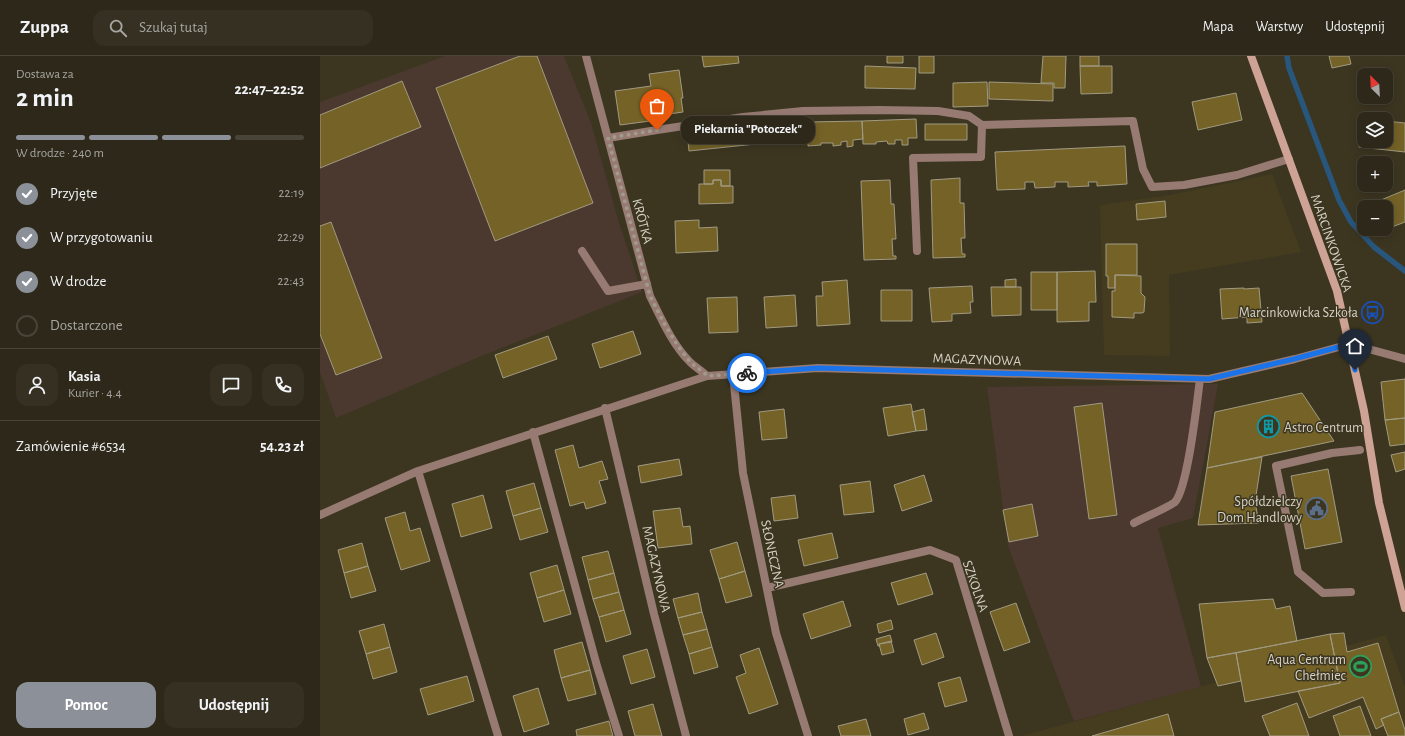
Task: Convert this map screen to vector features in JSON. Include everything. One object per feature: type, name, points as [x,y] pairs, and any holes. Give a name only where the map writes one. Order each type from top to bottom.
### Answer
[{"type":"street","name":"KRÓTKA","points":[[586,56],[650,296],[678,346],[690,362],[708,376]]},
{"type":"street","name":"MARCINKOWICKA","points":[[1251,56],[1337,291],[1364,412],[1379,503],[1405,608]]},
{"type":"street","points":[[608,138],[743,117],[803,110],[938,111],[969,116],[982,125],[1133,121],[1143,169],[1152,187],[1184,185],[1237,175],[1289,160]]},
{"type":"street","points":[[917,251],[913,158],[981,157],[982,125]]},
{"type":"street","points":[[582,251],[608,291],[647,284]]},
{"type":"street","points":[[1350,344],[1405,359]]},
{"type":"street","name":"MAGAZYNOWA","points":[[320,515],[418,471],[605,408],[708,376],[818,368],[1209,379],[1350,344]]},
{"type":"street","name":"SŁONECZNA","points":[[733,374],[743,474],[776,633],[808,736]]},
{"type":"street","points":[[1134,522],[1175,503],[1181,492],[1200,378]]},
{"type":"street","name":"MAGAZYNOWA","points":[[605,408],[654,614],[686,736]]},
{"type":"street","points":[[533,432],[597,666],[619,736]]},
{"type":"street","points":[[1351,592],[1323,593],[1298,572],[1276,466],[1332,453],[1360,450]]},
{"type":"street","points":[[418,471],[498,736]]},
{"type":"street","name":"SZKOLNA","points":[[767,588],[930,550],[956,560],[1009,736]]},
{"type":"shaded area","points":[[445,56],[564,56],[591,123],[619,223],[642,292],[479,357],[336,418],[320,372],[320,102]]},
{"type":"shaded area","points":[[1272,174],[1301,252],[1169,275],[1170,356],[1104,355],[1100,205],[1170,195]]},
{"type":"shaded area","points":[[1218,384],[1193,518],[1158,528],[1201,687],[1074,721],[1008,546],[987,387]]},
{"type":"shaded area","points":[[1386,635],[1405,687],[1405,736],[1022,736]]},
{"type":"building","points":[[520,56],[537,56],[593,203],[495,241],[436,88]]},
{"type":"building","points":[[702,56],[738,56],[739,63],[704,67]]},
{"type":"building","points":[[887,56],[903,56],[903,63],[887,63]]},
{"type":"building","points":[[919,56],[934,56],[934,73],[919,73]]},
{"type":"building","points":[[1043,56],[1066,56],[1065,88],[1054,88],[1054,83],[1041,83]]},
{"type":"building","points":[[1080,56],[1099,56],[1099,66],[1080,66]]},
{"type":"building","points":[[1329,56],[1349,56],[1351,64],[1332,68]]},
{"type":"building","points":[[865,66],[916,68],[915,89],[865,88]]},
{"type":"building","points":[[1080,66],[1112,66],[1112,93],[1081,94]]},
{"type":"building","points":[[679,70],[683,98],[681,98],[683,112],[649,117],[650,121],[620,125],[615,91],[651,86],[649,74]]},
{"type":"building","points":[[402,81],[421,127],[320,168],[320,115]]},
{"type":"building","points":[[987,82],[988,106],[953,107],[953,83]]},
{"type":"building","points":[[989,82],[1053,84],[1053,101],[989,99]]},
{"type":"building","points":[[1236,93],[1242,120],[1198,130],[1192,102]]},
{"type":"building","points":[[916,119],[917,138],[908,138],[908,145],[902,145],[902,140],[895,140],[895,144],[888,144],[887,141],[876,142],[876,144],[863,144],[862,121]]},
{"type":"building","points":[[792,120],[794,140],[689,151],[687,132]]},
{"type":"building","points":[[862,121],[863,139],[853,140],[853,146],[847,147],[847,141],[841,142],[841,145],[833,146],[833,143],[821,143],[821,145],[808,146],[808,122]]},
{"type":"building","points":[[1393,122],[1405,123],[1405,152],[1368,148],[1393,148]]},
{"type":"building","points":[[925,124],[967,124],[967,140],[925,140]]},
{"type":"building","points":[[1125,146],[1127,184],[1097,186],[1097,182],[1088,182],[1089,186],[1068,187],[1068,182],[1055,182],[1055,187],[1035,188],[1034,182],[1025,182],[1025,189],[997,190],[995,152]]},
{"type":"building","points":[[704,170],[730,170],[730,186],[721,186],[721,180],[713,180],[713,184],[704,184]]},
{"type":"building","points":[[960,178],[960,203],[964,203],[965,238],[961,238],[962,254],[965,254],[965,257],[933,258],[931,180]]},
{"type":"building","points":[[713,180],[721,180],[721,186],[733,186],[733,203],[699,204],[699,184],[713,184]]},
{"type":"building","points":[[890,180],[891,204],[894,204],[896,239],[892,239],[893,256],[896,256],[896,259],[864,260],[861,181]]},
{"type":"building","points":[[1405,190],[1405,222],[1393,227],[1393,200],[1381,200]]},
{"type":"building","points":[[1165,201],[1166,217],[1137,220],[1136,204]]},
{"type":"building","points":[[699,220],[699,228],[717,227],[718,251],[676,253],[675,221]]},
{"type":"building","points":[[331,222],[382,358],[336,375],[320,334],[320,226]]},
{"type":"building","points":[[1106,244],[1137,244],[1137,275],[1115,275],[1115,288],[1108,288],[1108,276],[1106,276]]},
{"type":"building","points":[[1095,271],[1096,302],[1089,302],[1089,321],[1057,322],[1057,272]]},
{"type":"building","points":[[1031,272],[1057,272],[1057,310],[1031,310]]},
{"type":"building","points":[[1115,275],[1141,276],[1141,293],[1145,297],[1144,312],[1134,313],[1134,318],[1112,317],[1112,291],[1115,291]]},
{"type":"building","points":[[1016,279],[1016,287],[1005,287],[1005,280]]},
{"type":"building","points":[[847,280],[850,324],[817,326],[816,296],[823,296],[822,282]]},
{"type":"building","points":[[972,286],[973,302],[970,302],[971,313],[952,314],[952,321],[932,322],[929,288]]},
{"type":"building","points":[[991,287],[1021,287],[1021,315],[992,316]]},
{"type":"building","points":[[1259,288],[1262,322],[1247,323],[1247,317],[1222,319],[1220,289]]},
{"type":"building","points":[[881,290],[912,290],[912,321],[881,321]]},
{"type":"building","points":[[795,295],[797,326],[766,328],[764,297]]},
{"type":"building","points":[[737,297],[738,332],[709,333],[707,298]]},
{"type":"building","points":[[633,331],[641,354],[600,368],[592,344]]},
{"type":"building","points":[[548,336],[557,359],[503,378],[495,355]]},
{"type":"building","points":[[1405,379],[1405,418],[1385,420],[1381,382]]},
{"type":"building","name":"Astro Centrum","points":[[1302,393],[1334,441],[1207,468],[1215,412]]},
{"type":"building","points":[[1102,403],[1117,515],[1089,519],[1074,407]]},
{"type":"building","points":[[911,404],[916,431],[888,436],[883,408]]},
{"type":"building","points":[[784,409],[787,438],[762,440],[759,412]]},
{"type":"building","points":[[924,409],[927,430],[916,431],[912,412]]},
{"type":"building","points":[[1405,418],[1405,444],[1390,446],[1385,420]]},
{"type":"building","points":[[573,445],[579,468],[602,461],[608,479],[599,481],[606,503],[586,509],[584,502],[570,506],[555,450]]},
{"type":"building","points":[[1405,452],[1405,469],[1396,472],[1391,455]]},
{"type":"building","points":[[1262,457],[1255,502],[1259,523],[1198,525],[1207,468]]},
{"type":"building","points":[[679,459],[682,475],[641,483],[638,466]]},
{"type":"building","name":"Spółdzielczy Dom Handlowy","points":[[1328,469],[1342,542],[1305,549],[1291,476]]},
{"type":"building","points":[[924,475],[932,501],[902,511],[894,485]]},
{"type":"building","points":[[870,481],[874,512],[844,515],[840,485]]},
{"type":"building","points":[[534,483],[541,508],[513,516],[506,491]]},
{"type":"building","points":[[483,495],[492,528],[461,537],[452,504]]},
{"type":"building","points":[[795,495],[798,518],[774,521],[771,498]]},
{"type":"building","points":[[1032,504],[1038,536],[1009,542],[1003,510]]},
{"type":"building","points":[[541,508],[548,532],[520,540],[513,516]]},
{"type":"building","points":[[680,508],[683,527],[690,526],[692,544],[658,548],[653,511]]},
{"type":"building","points":[[405,512],[410,531],[420,528],[430,561],[401,570],[385,518]]},
{"type":"building","points":[[832,533],[838,558],[804,566],[798,540]]},
{"type":"building","points":[[737,542],[745,571],[719,579],[710,550]]},
{"type":"building","points":[[362,543],[368,566],[344,573],[338,550]]},
{"type":"building","points":[[608,551],[614,573],[588,580],[582,557]]},
{"type":"building","points":[[557,565],[564,590],[537,598],[530,573]]},
{"type":"building","points":[[368,566],[376,591],[351,598],[344,573]]},
{"type":"building","points":[[745,571],[752,596],[726,603],[719,579]]},
{"type":"building","points":[[614,573],[619,592],[593,599],[588,580]]},
{"type":"building","points":[[926,573],[933,594],[898,605],[891,583]]},
{"type":"building","points":[[564,590],[571,614],[544,622],[537,598]]},
{"type":"building","points":[[619,592],[624,610],[599,617],[593,599]]},
{"type":"building","points":[[698,593],[702,612],[678,618],[673,599]]},
{"type":"building","points":[[1273,599],[1276,609],[1290,606],[1297,641],[1207,658],[1199,604]]},
{"type":"building","points":[[843,601],[851,626],[811,639],[803,614]]},
{"type":"building","points":[[1016,603],[1030,642],[1004,651],[990,612]]},
{"type":"building","points":[[624,610],[631,634],[606,642],[599,617]]},
{"type":"building","points":[[702,612],[707,629],[683,635],[678,618]]},
{"type":"building","points":[[891,620],[893,629],[879,633],[877,624]]},
{"type":"building","points":[[384,624],[390,647],[366,654],[359,631]]},
{"type":"building","points":[[707,629],[712,647],[689,654],[683,635]]},
{"type":"building","points":[[936,633],[944,657],[922,665],[914,640]]},
{"type":"building","name":"Aqua Centrum Chełmiec","points":[[1344,633],[1347,652],[1378,643],[1399,712],[1381,719],[1384,725],[1376,729],[1363,697],[1309,718],[1298,691],[1340,683],[1330,634]]},
{"type":"building","points":[[1330,634],[1340,683],[1245,702],[1236,653]]},
{"type":"building","points":[[890,635],[892,642],[879,644],[880,646],[878,646],[876,639]]},
{"type":"building","points":[[891,641],[894,652],[882,655],[879,644]]},
{"type":"building","points":[[582,642],[590,670],[561,678],[554,650]]},
{"type":"building","points":[[390,647],[397,672],[373,679],[366,654]]},
{"type":"building","points":[[712,647],[718,667],[694,674],[689,654]]},
{"type":"building","points":[[759,648],[778,704],[749,714],[736,677],[746,673],[740,655]]},
{"type":"building","points":[[647,649],[655,677],[631,684],[623,656]]},
{"type":"building","points":[[1236,653],[1241,681],[1218,686],[1207,658]]},
{"type":"building","points":[[590,670],[596,694],[568,701],[561,678]]},
{"type":"building","points":[[467,676],[474,701],[428,715],[420,689]]},
{"type":"building","points":[[960,677],[967,701],[945,707],[938,683]]},
{"type":"building","points":[[538,688],[549,724],[524,732],[513,696]]},
{"type":"building","points":[[1297,703],[1309,736],[1270,736],[1262,716]]},
{"type":"building","points":[[653,704],[662,736],[635,736],[628,711]]},
{"type":"building","points":[[1360,706],[1371,736],[1340,736],[1333,716]]},
{"type":"building","points":[[1399,712],[1405,730],[1405,736],[1388,736],[1381,719]]},
{"type":"building","points":[[924,713],[929,729],[908,735],[904,719]]},
{"type":"building","points":[[1168,714],[1174,736],[1092,736]]},
{"type":"building","points":[[866,719],[871,736],[841,736],[838,726]]},
{"type":"building","points":[[609,721],[613,736],[577,736],[576,730]]},
{"type":"waterway","points":[[1287,56],[1289,68],[1339,200],[1351,222],[1374,247],[1405,271]]},
{"type":"way so far","points":[[657,130],[608,138],[650,296],[665,325],[690,362],[708,376],[747,373]]},
{"type":"place","name":"Piekarnia \"Potoczek\"","points":[[657,130]]},
{"type":"place","name":"Marcinkowicka Szkoła","points":[[1373,312]]},
{"type":"place","name":"Astro Centrum","points":[[1268,427]]},
{"type":"place","name":"Spółdzielczy Dom Handlowy","points":[[1317,509]]},
{"type":"place","name":"Aqua Centrum Chełmiec","points":[[1361,667]]},
{"type":"route","points":[[747,373],[818,368],[1209,379],[1350,344],[1355,370]]}]
